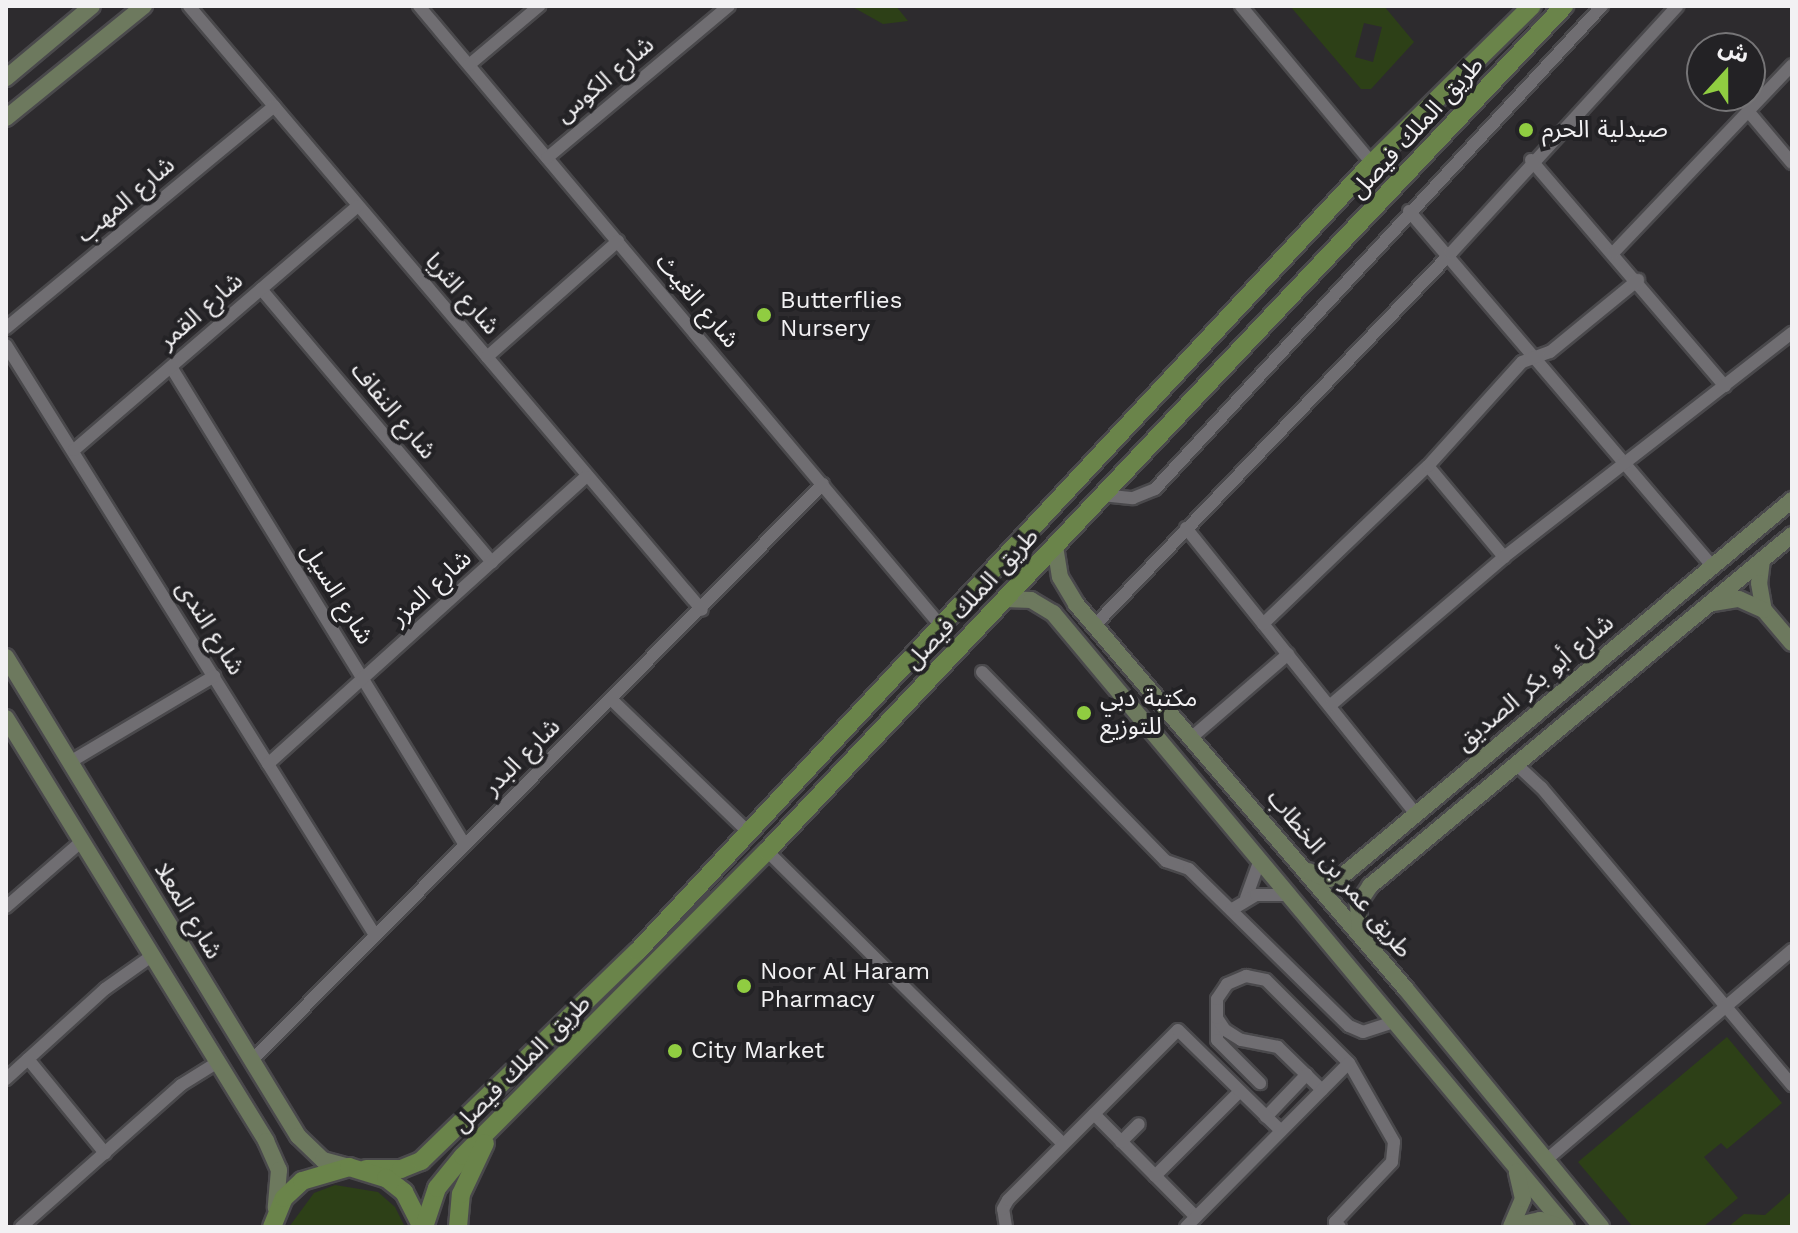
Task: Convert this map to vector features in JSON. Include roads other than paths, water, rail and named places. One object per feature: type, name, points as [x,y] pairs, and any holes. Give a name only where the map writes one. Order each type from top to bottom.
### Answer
[{"type":"main road","name":"طريق الملك فيصل","points":[[272,1224],[284,1198],[302,1181],[358,1168],[401,1169],[421,1161],[446,1139],[646,943],[1372,163],[1532,6]]},
{"type":"main road","points":[[1415,166],[1457,108],[1551,6]]},
{"type":"main road","name":"طريق الملك فيصل","points":[[423,1227],[437,1188],[493,1128],[767,851],[1564,6]]},
{"type":"main road","points":[[458,1227],[468,1173],[493,1128]]},
{"type":"main road","points":[[358,1168],[404,1192],[423,1227]]},
{"type":"street","points":[[6,78],[92,6]]},
{"type":"street","points":[[6,118],[144,6]]},
{"type":"street","name":"شارع الثريا","points":[[189,6],[702,610]]},
{"type":"street","name":"شارع الغيث","points":[[419,6],[940,625]]},
{"type":"street","points":[[469,65],[539,6]]},
{"type":"street","name":"شارع الكوس","points":[[547,158],[729,6]]},
{"type":"street","points":[[1241,6],[1372,163]]},
{"type":"street","points":[[1102,495],[1133,498],[1155,489],[1409,211],[1602,6]]},
{"type":"street","points":[[1095,625],[1451,253],[1531,160],[1677,6]]},
{"type":"street","points":[[1766,92],[1792,65]]},
{"type":"street","name":"شارع المهب","points":[[6,328],[274,106]]},
{"type":"street","points":[[1614,252],[1747,112]]},
{"type":"street","points":[[1749,112],[1792,163]]},
{"type":"street","points":[[1531,160],[1614,252],[1725,386]]},
{"type":"street","name":"شارع القمر","points":[[74,450],[358,206]]},
{"type":"street","points":[[1409,211],[1451,253],[1712,566]]},
{"type":"street","points":[[487,357],[618,241]]},
{"type":"street","points":[[1263,624],[1428,466],[1522,362],[1550,352],[1638,280]]},
{"type":"street","name":"شارع النفاف","points":[[261,289],[492,562]]},
{"type":"street","points":[[1332,704],[1504,557],[1792,333]]},
{"type":"street","name":"شارع الندى","points":[[6,345],[375,935]]},
{"type":"street","name":"شارع السيل","points":[[171,367],[465,845]]},
{"type":"street","points":[[1428,466],[1504,557]]},
{"type":"street","name":"شارع المزر","points":[[268,764],[586,477]]},
{"type":"street","name":"شارع البدر","points":[[252,1060],[702,610],[823,484]]},
{"type":"street","name":"شارع أبو بكر الصديق","points":[[1303,868],[1328,879],[1341,877],[1792,500]]},
{"type":"street","points":[[1186,528],[1332,704],[1416,814]]},
{"type":"street","points":[[1362,940],[1358,904],[1370,886],[1792,535]]},
{"type":"street","name":"طريق عمر بن الخطاب","points":[[1055,546],[1064,587],[1303,868],[1601,1227]]},
{"type":"street","points":[[1762,560],[1759,583],[1764,610]]},
{"type":"street","points":[[1005,599],[1023,598],[1046,607],[1514,1164],[1563,1227]]},
{"type":"street","points":[[1709,604],[1739,599],[1764,610],[1792,643]]},
{"type":"street","points":[[1568,722],[1558,721],[1555,708],[1615,657],[1636,630]]},
{"type":"street","points":[[1192,737],[1288,654]]},
{"type":"street","name":"شارع المعلا","points":[[6,657],[310,1150],[323,1160],[358,1168]]},
{"type":"street","points":[[982,672],[1166,861],[1189,869],[1353,1029],[1368,1031],[1394,1022]]},
{"type":"street","points":[[70,762],[214,676]]},
{"type":"street","points":[[611,699],[747,831]]},
{"type":"street","points":[[1144,723],[1148,710],[1165,706]]},
{"type":"street","points":[[6,718],[218,1062],[279,1170],[272,1224]]},
{"type":"street","points":[[1517,765],[1541,787],[1792,1085]]},
{"type":"street","points":[[6,907],[82,841]]},
{"type":"street","points":[[767,851],[1063,1144]]},
{"type":"street","points":[[1231,910],[1246,898],[1259,863]]},
{"type":"street","points":[[1246,898],[1286,895]]},
{"type":"street","points":[[1545,1161],[1792,950]]},
{"type":"street","points":[[6,1079],[105,989],[153,955]]},
{"type":"street","points":[[1260,1083],[1217,1040],[1217,999],[1227,984],[1246,976],[1266,980],[1349,1063],[1396,1150],[1384,1173],[1335,1222],[1340,1227]]},
{"type":"street","points":[[1217,1018],[1241,1040],[1278,1047],[1322,1090]]},
{"type":"street","points":[[1006,1227],[1003,1209],[1008,1200],[1178,1030],[1281,1131]]},
{"type":"street","points":[[28,1059],[105,1153]]},
{"type":"street","points":[[21,1227],[181,1085],[218,1062]]},
{"type":"street","points":[[1094,1114],[1155,1176],[1192,1223],[1349,1063]]},
{"type":"street","points":[[1266,1117],[1307,1074]]},
{"type":"street","points":[[1155,1176],[1240,1091]]},
{"type":"street","points":[[1121,1142],[1139,1124]]},
{"type":"street","points":[[1512,1227],[1523,1199],[1514,1164]]},
{"type":"street","points":[[1512,1227],[1540,1220],[1563,1227]]},
{"type":"place","name":"صيدلية الحرم","points":[[1526,130]]},
{"type":"place","name":"Butterflies Nursery","points":[[764,315]]},
{"type":"place","name":"مكتبة دبي للتوزيع","points":[[1084,713]]},
{"type":"place","name":"Noor Al Haram Pharmacy","points":[[744,986]]},
{"type":"place","name":"City Market","points":[[675,1051]]}]
